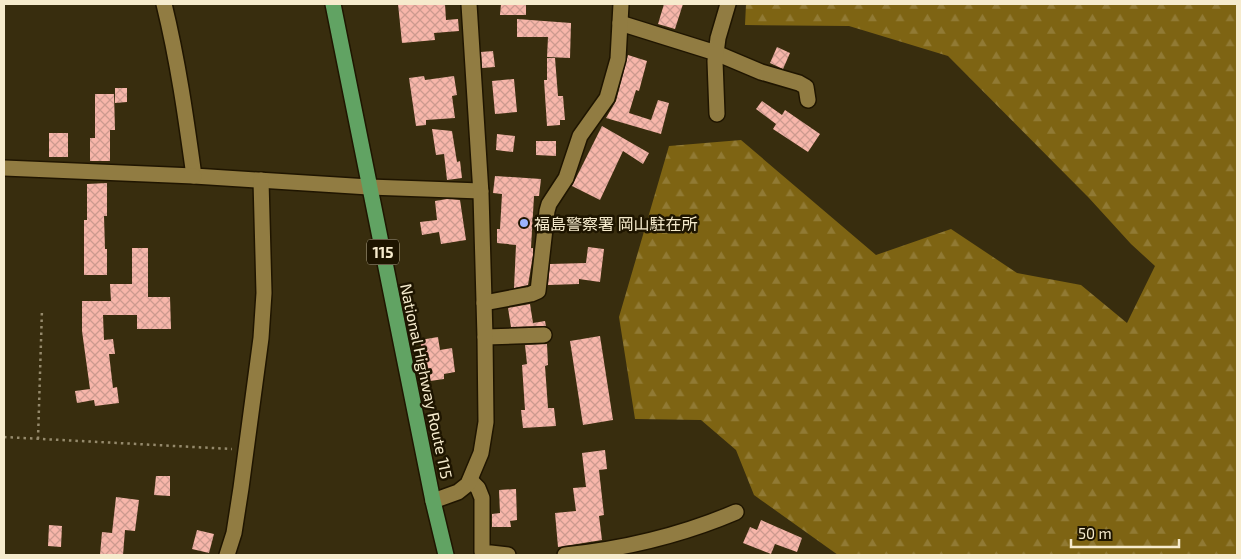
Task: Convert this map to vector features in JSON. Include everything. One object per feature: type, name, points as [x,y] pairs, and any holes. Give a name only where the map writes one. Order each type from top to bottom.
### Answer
[{"type":"highway","name":"National Highway Route 115","points":[[333,4],[433,501],[446,555]]},
{"type":"highway","name":"National Highway Route 115","points":[[433,501],[440,555]]},
{"type":"street","points":[[164,4],[173,39],[194,176]]},
{"type":"street","points":[[433,501],[458,492],[468,484],[481,453],[486,422],[480,191],[469,4]]},
{"type":"street","points":[[484,303],[538,291],[549,204],[566,178],[580,136],[607,98],[618,59],[621,4]]},
{"type":"street","points":[[718,114],[716,53],[718,38],[728,4]]},
{"type":"street","points":[[620,23],[716,53],[780,79],[799,83],[806,87],[808,100]]},
{"type":"street","points":[[4,168],[480,191]]},
{"type":"street","points":[[227,555],[234,533],[261,338],[264,292],[261,180]]},
{"type":"street","points":[[485,337],[544,335]]},
{"type":"street","points":[[470,480],[478,488],[482,498],[482,552],[508,555]]},
{"type":"street","points":[[565,555],[595,552],[676,535],[736,512]]},
{"type":"path","points":[[38,439],[42,309]]},
{"type":"path","points":[[4,437],[246,449]]},
{"type":"green space","points":[[746,4],[1237,4],[1237,555],[838,555],[754,495],[736,450],[701,420],[635,419],[619,317],[669,146],[741,140],[876,255],[951,229],[1017,273],[1081,285],[1127,323],[1155,266],[1131,244],[1089,198],[948,56],[849,26],[745,25]]},
{"type":"building","points":[[398,4],[445,4],[446,20],[458,19],[459,31],[434,33],[435,40],[402,43]]},
{"type":"building","points":[[501,4],[526,4],[526,15],[500,15]]},
{"type":"building","points":[[664,4],[683,4],[675,29],[658,24]]},
{"type":"building","points":[[517,19],[571,23],[570,58],[547,57],[548,37],[517,37]]},
{"type":"building","points":[[777,47],[790,53],[783,69],[770,63]]},
{"type":"building","points":[[493,51],[495,67],[482,68],[481,52]]},
{"type":"building","points":[[628,55],[647,61],[639,91],[636,90],[629,113],[651,120],[658,100],[669,103],[661,134],[606,118],[616,101]]},
{"type":"building","points":[[547,58],[555,58],[558,96],[563,96],[565,120],[560,120],[560,125],[547,126],[544,80],[547,80]]},
{"type":"building","points":[[424,76],[425,80],[454,76],[457,95],[452,96],[455,118],[426,120],[426,125],[416,126],[409,78]]},
{"type":"building","points":[[514,79],[517,112],[495,114],[492,81]]},
{"type":"building","points":[[115,88],[127,88],[127,102],[115,103]]},
{"type":"building","points":[[95,94],[114,94],[115,130],[110,130],[110,161],[90,161],[90,138],[95,138]]},
{"type":"building","points":[[762,101],[782,115],[785,110],[820,134],[808,152],[773,129],[776,124],[756,109]]},
{"type":"building","points":[[602,126],[649,153],[643,164],[623,151],[600,200],[572,186]]},
{"type":"building","points":[[432,129],[452,131],[457,162],[460,161],[462,178],[447,180],[444,154],[436,155]]},
{"type":"building","points":[[49,133],[68,133],[68,157],[49,157]]},
{"type":"building","points":[[497,134],[515,136],[513,152],[496,150]]},
{"type":"building","points":[[536,141],[556,141],[556,156],[536,155]]},
{"type":"building","points":[[495,176],[541,179],[539,196],[534,196],[531,248],[533,248],[533,255],[528,285],[514,288],[516,245],[497,243],[497,229],[500,229],[502,194],[493,193]]},
{"type":"building","points":[[107,183],[107,216],[104,216],[107,275],[84,275],[84,220],[87,220],[87,184]]},
{"type":"building","points":[[447,199],[460,200],[466,240],[441,244],[439,232],[422,235],[420,222],[437,220],[435,201]]},
{"type":"building","points":[[588,247],[604,249],[600,282],[579,279],[579,284],[548,285],[550,264],[586,263]]},
{"type":"building","points":[[132,248],[148,248],[148,297],[170,297],[171,329],[137,329],[137,315],[103,315],[104,340],[113,339],[115,354],[109,354],[113,388],[117,387],[119,403],[95,406],[94,400],[77,403],[75,391],[90,389],[82,331],[82,301],[111,301],[110,284],[132,284]]},
{"type":"building","points":[[530,304],[533,323],[545,321],[546,326],[511,327],[508,308]]},
{"type":"building","points":[[600,336],[613,420],[583,425],[570,341]]},
{"type":"building","points":[[438,337],[440,350],[452,348],[455,372],[444,374],[444,379],[430,381],[420,340]]},
{"type":"building","points":[[547,344],[548,365],[545,366],[548,408],[554,408],[556,426],[523,428],[521,410],[525,410],[522,365],[527,364],[525,345]]},
{"type":"building","points":[[605,450],[607,469],[599,470],[604,515],[599,516],[602,540],[558,547],[555,513],[576,511],[573,488],[586,487],[582,453]]},
{"type":"building","points":[[156,476],[170,476],[170,496],[154,495]]},
{"type":"building","points":[[516,489],[517,520],[510,521],[511,527],[492,527],[492,514],[500,513],[499,490]]},
{"type":"building","points":[[116,497],[139,500],[135,531],[125,530],[123,555],[100,555],[102,532],[112,533]]},
{"type":"building","points":[[761,520],[802,538],[797,552],[775,544],[771,554],[743,543],[750,527],[757,530]]},
{"type":"building","points":[[49,525],[62,526],[61,547],[48,546]]},
{"type":"building","points":[[197,530],[214,534],[209,553],[192,549]]},
{"type":"place","name":"福島警察署 岡山駐在所","points":[[524,223]]}]
